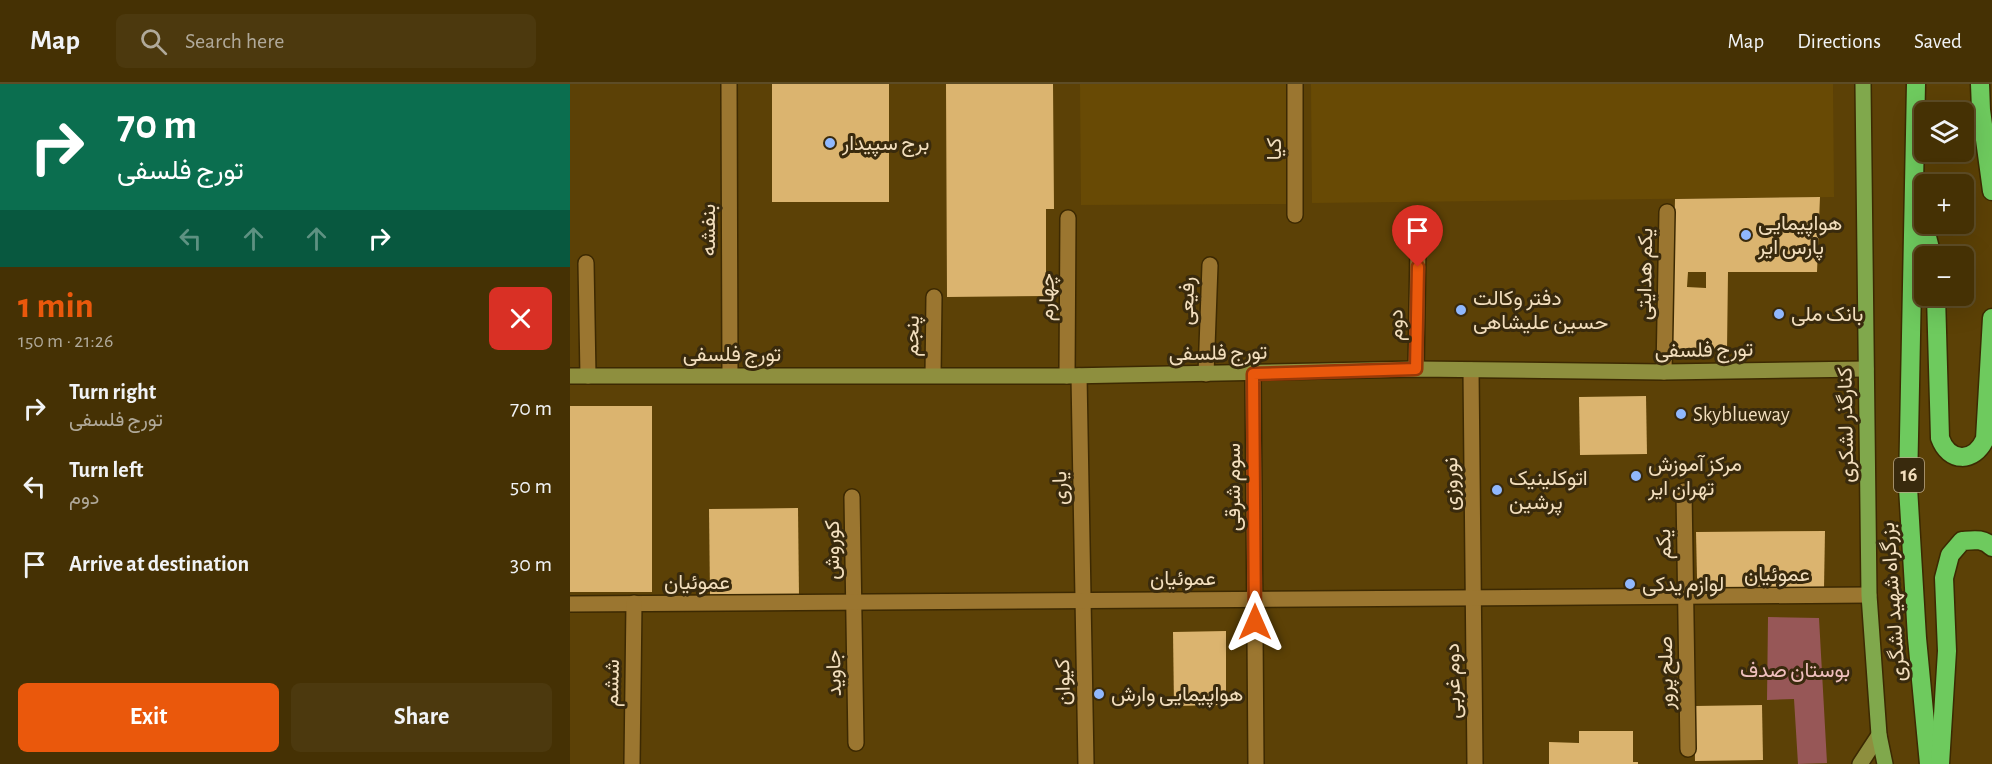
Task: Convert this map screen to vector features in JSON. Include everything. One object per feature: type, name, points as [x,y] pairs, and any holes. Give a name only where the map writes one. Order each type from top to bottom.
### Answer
[{"type":"highway","name":"16","points":[[1912,184],[1916,84]]},
{"type":"highway","points":[[1980,84],[1981,110],[1992,191]]},
{"type":"highway","points":[[1912,184],[1929,246]]},
{"type":"highway","name":"بزرگراه شهید لشگری","points":[[1912,184],[1908,487],[1917,638],[1929,764]]},
{"type":"highway","points":[[1936,306],[1940,438],[1943,445],[1954,455],[1962,457],[1977,452],[1985,439],[1992,318]]},
{"type":"highway","points":[[1940,764],[1947,651],[1944,578],[1950,555],[1962,541],[1978,539],[1986,541],[1992,547]]},
{"type":"main road","name":"کنارگذر لشکری","points":[[1863,84],[1869,595],[1879,735],[1885,764]]},
{"type":"street","name":"بنفشه","points":[[729,84],[730,375]]},
{"type":"street","name":"کیا","points":[[1295,84],[1295,214]]},
{"type":"street","name":"یکم هدایتی","points":[[1664,372],[1667,212]]},
{"type":"street","name":"چهارم","points":[[1068,218],[1073,376]]},
{"type":"street","name":"دوم","points":[[1416,369],[1418,246]]},
{"type":"street","points":[[586,263],[588,375]]},
{"type":"street","name":"رفیعی","points":[[1206,374],[1210,265]]},
{"type":"street","name":"پنجم","points":[[933,375],[934,297]]},
{"type":"street","name":"تورج فلسفی","points":[[570,376],[1073,376],[1416,369],[1664,372],[1866,369]]},
{"type":"street","name":"نوروزی","points":[[1471,370],[1473,597]]},
{"type":"street","name":"سوم شرقی","points":[[1253,374],[1256,764]]},
{"type":"street","name":"یاری","points":[[1073,376],[1083,600]]},
{"type":"street","name":"یکم","points":[[1684,491],[1686,596]]},
{"type":"street","name":"کوروش","points":[[852,497],[853,602]]},
{"type":"street","name":"عموئیان","points":[[570,604],[1869,595]]},
{"type":"street","name":"صلح پرور","points":[[1686,596],[1688,749]]},
{"type":"street","name":"دوم غربی","points":[[1473,597],[1475,764]]},
{"type":"street","name":"کیوان","points":[[1083,600],[1086,764]]},
{"type":"street","name":"جاوید","points":[[853,602],[856,743]]},
{"type":"street","name":"ششم","points":[[632,764],[634,603]]},
{"type":"street","points":[[1860,764],[1879,735]]},
{"type":"shaded area","points":[[1080,84],[1289,84],[1289,204],[1081,205]]},
{"type":"shaded area","points":[[1311,84],[1833,84],[1834,197],[1312,203]]},
{"type":"green space","name":"بوستان صدف","points":[[1768,617],[1819,618],[1827,763],[1798,764],[1794,699],[1767,700]]},
{"type":"building","name":"برج سپیدار","points":[[772,84],[889,84],[889,202],[772,202]]},
{"type":"building","points":[[946,84],[1053,84],[1054,209],[1046,209],[1046,296],[947,297]]},
{"type":"building","name":"هواپیمایی پارس ایر","points":[[1820,197],[1817,272],[1728,272],[1727,350],[1679,350],[1672,341],[1675,199]],"holes":[[[1688,272],[1706,272],[1706,288],[1687,287]]]},
{"type":"building","points":[[1646,396],[1647,454],[1580,455],[1579,397]]},
{"type":"building","points":[[570,406],[652,406],[652,592],[570,592]]},
{"type":"building","points":[[798,508],[799,596],[710,597],[709,509]]},
{"type":"building","points":[[1825,531],[1824,588],[1705,587],[1697,578],[1696,532]]},
{"type":"building","points":[[1226,631],[1226,701],[1222,705],[1174,706],[1173,632]]},
{"type":"building","points":[[1762,705],[1763,760],[1695,761],[1694,706]]},
{"type":"building","points":[[1579,731],[1633,731],[1633,762],[1638,762],[1638,764],[1549,764],[1549,742],[1579,743]]},
{"type":"place","name":"برج سپیدار","points":[[830,143]]},
{"type":"place","name":"هواپیمایی پارس ایر","points":[[1746,235]]},
{"type":"place","name":"دفتر وکالت حسین علیشاهی","points":[[1461,310]]},
{"type":"place","name":"بانک ملی","points":[[1779,314]]},
{"type":"place","name":"Skyblueway","points":[[1681,414]]},
{"type":"place","name":"مرکز آموزش تهران ایر","points":[[1636,476]]},
{"type":"place","name":"اتوکلینیک پرشین","points":[[1497,490]]},
{"type":"place","name":"لوازم یدکی","points":[[1630,584]]},
{"type":"place","name":"هواپیمایی وارش","points":[[1099,694]]},
{"type":"route","points":[[1255,622],[1253,374],[1416,369],[1418,267]]}]
